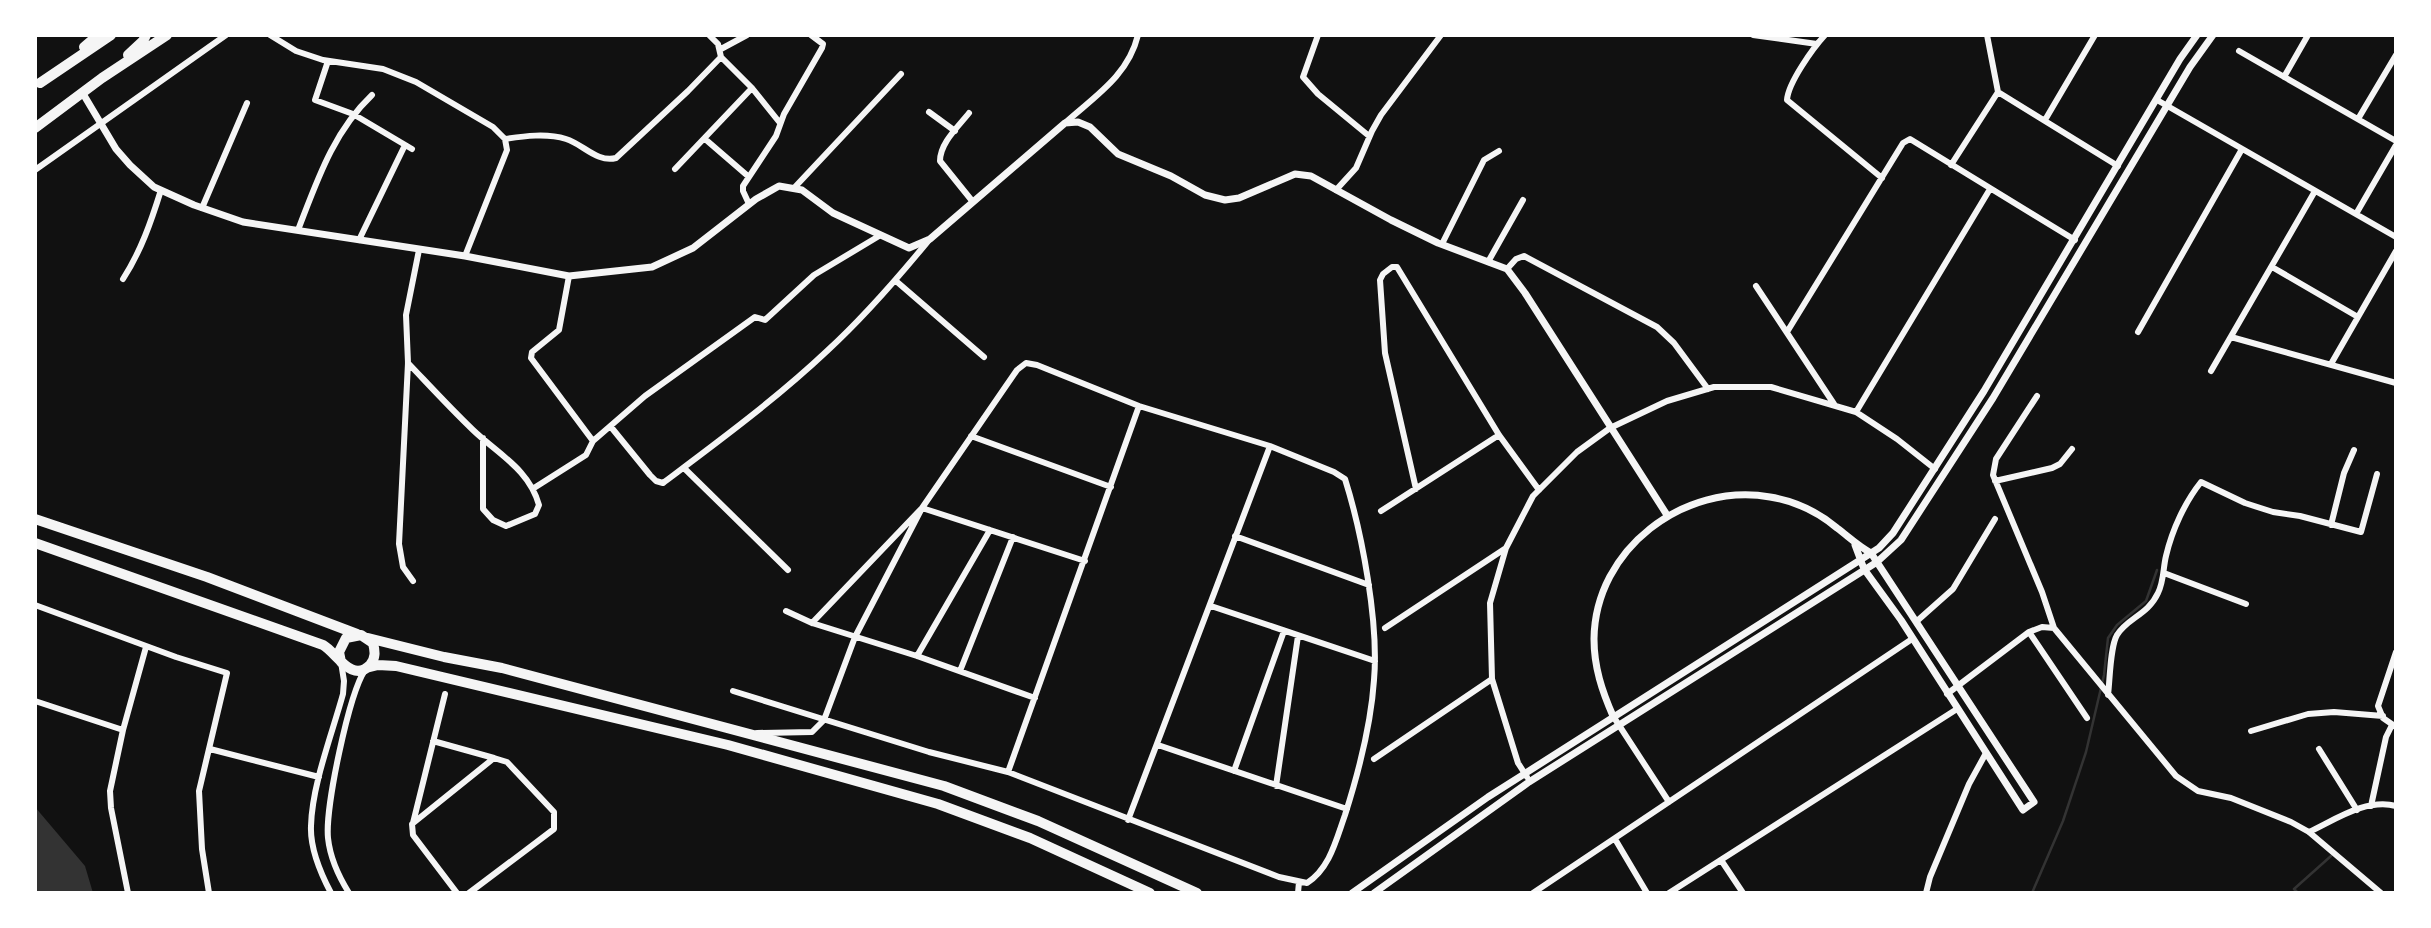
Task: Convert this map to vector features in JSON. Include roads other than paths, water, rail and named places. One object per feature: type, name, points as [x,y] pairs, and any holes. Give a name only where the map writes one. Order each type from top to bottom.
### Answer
[{"type":"main road","points":[[37,84],[97,35]]},
{"type":"main road","points":[[37,84],[111,35]]},
{"type":"main road","points":[[102,78],[143,41],[146,35]]},
{"type":"main road","points":[[35,128],[82,92],[167,35]]},
{"type":"main road","points":[[35,519],[207,577],[368,638],[502,668],[944,786],[994,803],[1197,893]]},
{"type":"main road","points":[[35,543],[323,645],[355,671],[378,665],[396,666],[727,745],[938,804],[1030,838],[1150,893]]},
{"type":"main road","points":[[341,662],[340,646],[346,638],[357,634]]},
{"type":"main road","points":[[366,668],[374,657],[373,643],[368,638]]},
{"type":"street","points":[[35,170],[226,35]]},
{"type":"street","points":[[270,35],[296,51],[328,61],[383,69],[416,82],[494,127],[505,139],[508,150],[465,256]]},
{"type":"street","points":[[709,35],[780,123]]},
{"type":"street","points":[[505,139],[530,135],[566,139],[605,159],[616,158],[721,53],[747,35]]},
{"type":"street","points":[[749,204],[743,191],[749,177],[776,136],[780,123],[822,48],[823,44],[811,35]]},
{"type":"street","points":[[611,426],[656,481],[663,483],[684,468],[826,352],[896,281],[930,239],[1122,72],[1130,60],[1138,35]]},
{"type":"street","points":[[1318,35],[1303,77],[1318,94],[1369,136]]},
{"type":"street","points":[[1336,190],[1356,168],[1369,136],[1395,95],[1441,35]]},
{"type":"street","points":[[1753,35],[1817,44]]},
{"type":"street","points":[[1825,35],[1791,86],[1787,100],[1882,178]]},
{"type":"street","points":[[2045,120],[2095,35]]},
{"type":"street","points":[[1352,893],[1488,797],[1860,561],[1893,533],[2075,240],[2180,59],[2197,35]]},
{"type":"street","points":[[1374,893],[1530,782],[1877,562],[1901,540],[1993,398],[2190,67],[2214,35]]},
{"type":"street","points":[[2284,77],[2308,35]]},
{"type":"street","points":[[1951,165],[1998,92],[1988,37]]},
{"type":"street","points":[[2239,51],[2396,143],[2356,214]]},
{"type":"street","points":[[2358,119],[2396,55]]},
{"type":"street","points":[[328,61],[315,100],[353,114],[412,149]]},
{"type":"street","points":[[794,188],[901,74]]},
{"type":"street","points":[[676,169],[752,88]]},
{"type":"street","points":[[82,92],[101,125],[130,165],[154,187],[243,222],[465,256],[569,276],[652,267],[692,248],[749,204],[779,186],[803,190],[833,213],[909,248],[930,239]]},
{"type":"street","points":[[1998,92],[2118,166]]},
{"type":"street","points":[[298,230],[326,160],[353,114],[373,95]]},
{"type":"street","points":[[2157,100],[2396,237]]},
{"type":"street","points":[[202,208],[247,103]]},
{"type":"street","points":[[929,112],[955,131]]},
{"type":"street","points":[[969,113],[943,148],[940,161],[973,202]]},
{"type":"street","points":[[1065,123],[1079,122],[1090,127],[1118,154],[1171,176],[1205,195],[1225,200],[1239,198],[1295,174],[1311,176],[1442,244],[1507,269],[1667,515]]},
{"type":"street","points":[[705,139],[749,177]]},
{"type":"street","points":[[1787,332],[1903,143],[1910,139],[2075,240]]},
{"type":"street","points":[[359,240],[404,145]]},
{"type":"street","points":[[2138,332],[2242,149]]},
{"type":"street","points":[[1442,244],[1484,160],[1499,151]]},
{"type":"street","points":[[1856,412],[1990,189]]},
{"type":"street","points":[[123,279],[148,232],[161,190]]},
{"type":"street","points":[[2211,372],[2315,191]]},
{"type":"street","points":[[1488,262],[1523,200]]},
{"type":"street","points":[[534,488],[586,455],[593,441],[645,396],[755,317],[765,320],[814,275],[879,236]]},
{"type":"street","points":[[412,581],[403,567],[399,544],[408,363],[406,316],[419,250]]},
{"type":"street","points":[[2331,364],[2396,251]]},
{"type":"street","points":[[1507,269],[1516,259],[1524,256],[1657,327],[1674,343],[1708,388]]},
{"type":"street","points":[[1416,489],[1385,353],[1380,280],[1386,270],[1397,267],[1499,435],[1539,490]]},
{"type":"street","points":[[2272,267],[2358,317]]},
{"type":"street","points":[[569,276],[559,330],[533,352],[531,358],[593,441]]},
{"type":"street","points":[[896,281],[984,356]]},
{"type":"street","points":[[1756,286],[1834,405]]},
{"type":"street","points":[[2231,337],[2396,383]]},
{"type":"street","points":[[408,363],[483,438],[505,455],[534,488],[539,506],[535,514],[506,526],[494,520],[483,509],[483,438]]},
{"type":"street","points":[[733,691],[824,720],[929,752],[1008,772],[1279,877],[1307,883],[1319,876],[1334,847],[1346,809],[1367,735],[1375,661],[1368,585],[1345,479],[1270,446],[1139,406],[1026,363],[1017,370],[922,508],[855,637],[824,720],[812,732],[804,734],[750,733]]},
{"type":"street","points":[[1530,782],[1518,763],[1492,678],[1490,603],[1506,548],[1533,496],[1577,452],[1610,428],[1667,401],[1708,388],[1771,387],[1856,412],[1897,439],[1934,469]]},
{"type":"street","points":[[2036,396],[1996,459],[1993,475],[2042,592],[2054,628],[2176,776],[2198,791],[2231,798],[2309,832],[2381,893]]},
{"type":"street","points":[[1008,772],[1139,406]]},
{"type":"street","points":[[1381,511],[1499,435]]},
{"type":"street","points":[[971,436],[1111,487]]},
{"type":"street","points":[[1128,820],[1270,446]]},
{"type":"street","points":[[1995,481],[2052,468],[2060,464],[2072,449]]},
{"type":"street","points":[[2332,525],[2344,474],[2354,450]]},
{"type":"street","points":[[684,468],[788,570]]},
{"type":"street","points":[[2107,693],[2115,638],[2151,607],[2159,591],[2166,554],[2176,525],[2201,482],[2263,509],[2361,532],[2377,474]]},
{"type":"street","points":[[1669,802],[1613,716],[1602,692],[1596,666],[1594,637],[1599,608],[1608,580],[1623,555],[1643,533],[1667,515],[1691,504],[1717,496],[1744,494],[1797,504],[1821,516],[1855,545],[1871,553],[2034,802],[2023,810],[1864,569],[1855,545]]},
{"type":"street","points":[[922,508],[1085,561]]},
{"type":"street","points":[[813,623],[922,508]]},
{"type":"street","points":[[1917,621],[1953,589],[1995,519]]},
{"type":"street","points":[[917,656],[990,530]]},
{"type":"street","points":[[1235,536],[1368,585]]},
{"type":"street","points":[[960,671],[1013,537]]},
{"type":"street","points":[[1385,628],[1506,548]]},
{"type":"street","points":[[2164,573],[2246,604]]},
{"type":"street","points":[[35,604],[146,647],[228,673],[199,791],[202,849],[209,893]]},
{"type":"street","points":[[1211,606],[1375,661]]},
{"type":"street","points":[[786,611],[813,623],[1035,698]]},
{"type":"street","points":[[1947,694],[2029,632],[2042,627],[2054,628]]},
{"type":"street","points":[[1234,771],[1284,631]]},
{"type":"street","points":[[2029,632],[2087,718]]},
{"type":"street","points":[[1276,786],[1298,636]]},
{"type":"street","points":[[1533,893],[1544,890],[1669,802],[1912,639]]},
{"type":"street","points":[[128,893],[110,791],[123,730],[146,647]]},
{"type":"street","points":[[2371,806],[2386,737],[2394,726],[2383,716],[2378,705],[2396,652]]},
{"type":"street","points":[[331,893],[316,857],[311,827],[319,777],[343,694],[341,662]]},
{"type":"street","points":[[349,893],[331,853],[328,835],[335,776],[357,688],[366,668]]},
{"type":"street","points":[[1374,759],[1492,678]]},
{"type":"street","points":[[444,694],[412,824],[413,835],[457,893]]},
{"type":"street","points":[[35,701],[123,730]]},
{"type":"street","points":[[1669,893],[1957,709]]},
{"type":"street","points":[[2252,731],[2308,715],[2334,712],[2383,716]]},
{"type":"street","points":[[433,741],[507,762],[554,812],[554,829],[469,893]]},
{"type":"street","points":[[1158,745],[1346,809]]},
{"type":"street","points":[[210,749],[319,777]]},
{"type":"street","points":[[2319,749],[2357,810]]},
{"type":"street","points":[[1926,893],[1930,877],[1969,784],[1986,753]]},
{"type":"street","points":[[412,824],[494,758]]},
{"type":"street","points":[[2309,832],[2357,810],[2380,804],[2396,806]]},
{"type":"street","points":[[1615,839],[1647,893]]},
{"type":"street","points":[[1721,860],[1743,893]]},
{"type":"street","points":[[1298,893],[1299,882]]},
{"type":"waterway","points":[[2032,893],[2063,821],[2086,752],[2104,675],[2108,638],[2117,625],[2146,601],[2157,570]]},
{"type":"waterway","points":[[2298,893],[2294,889],[2331,856]]}]
